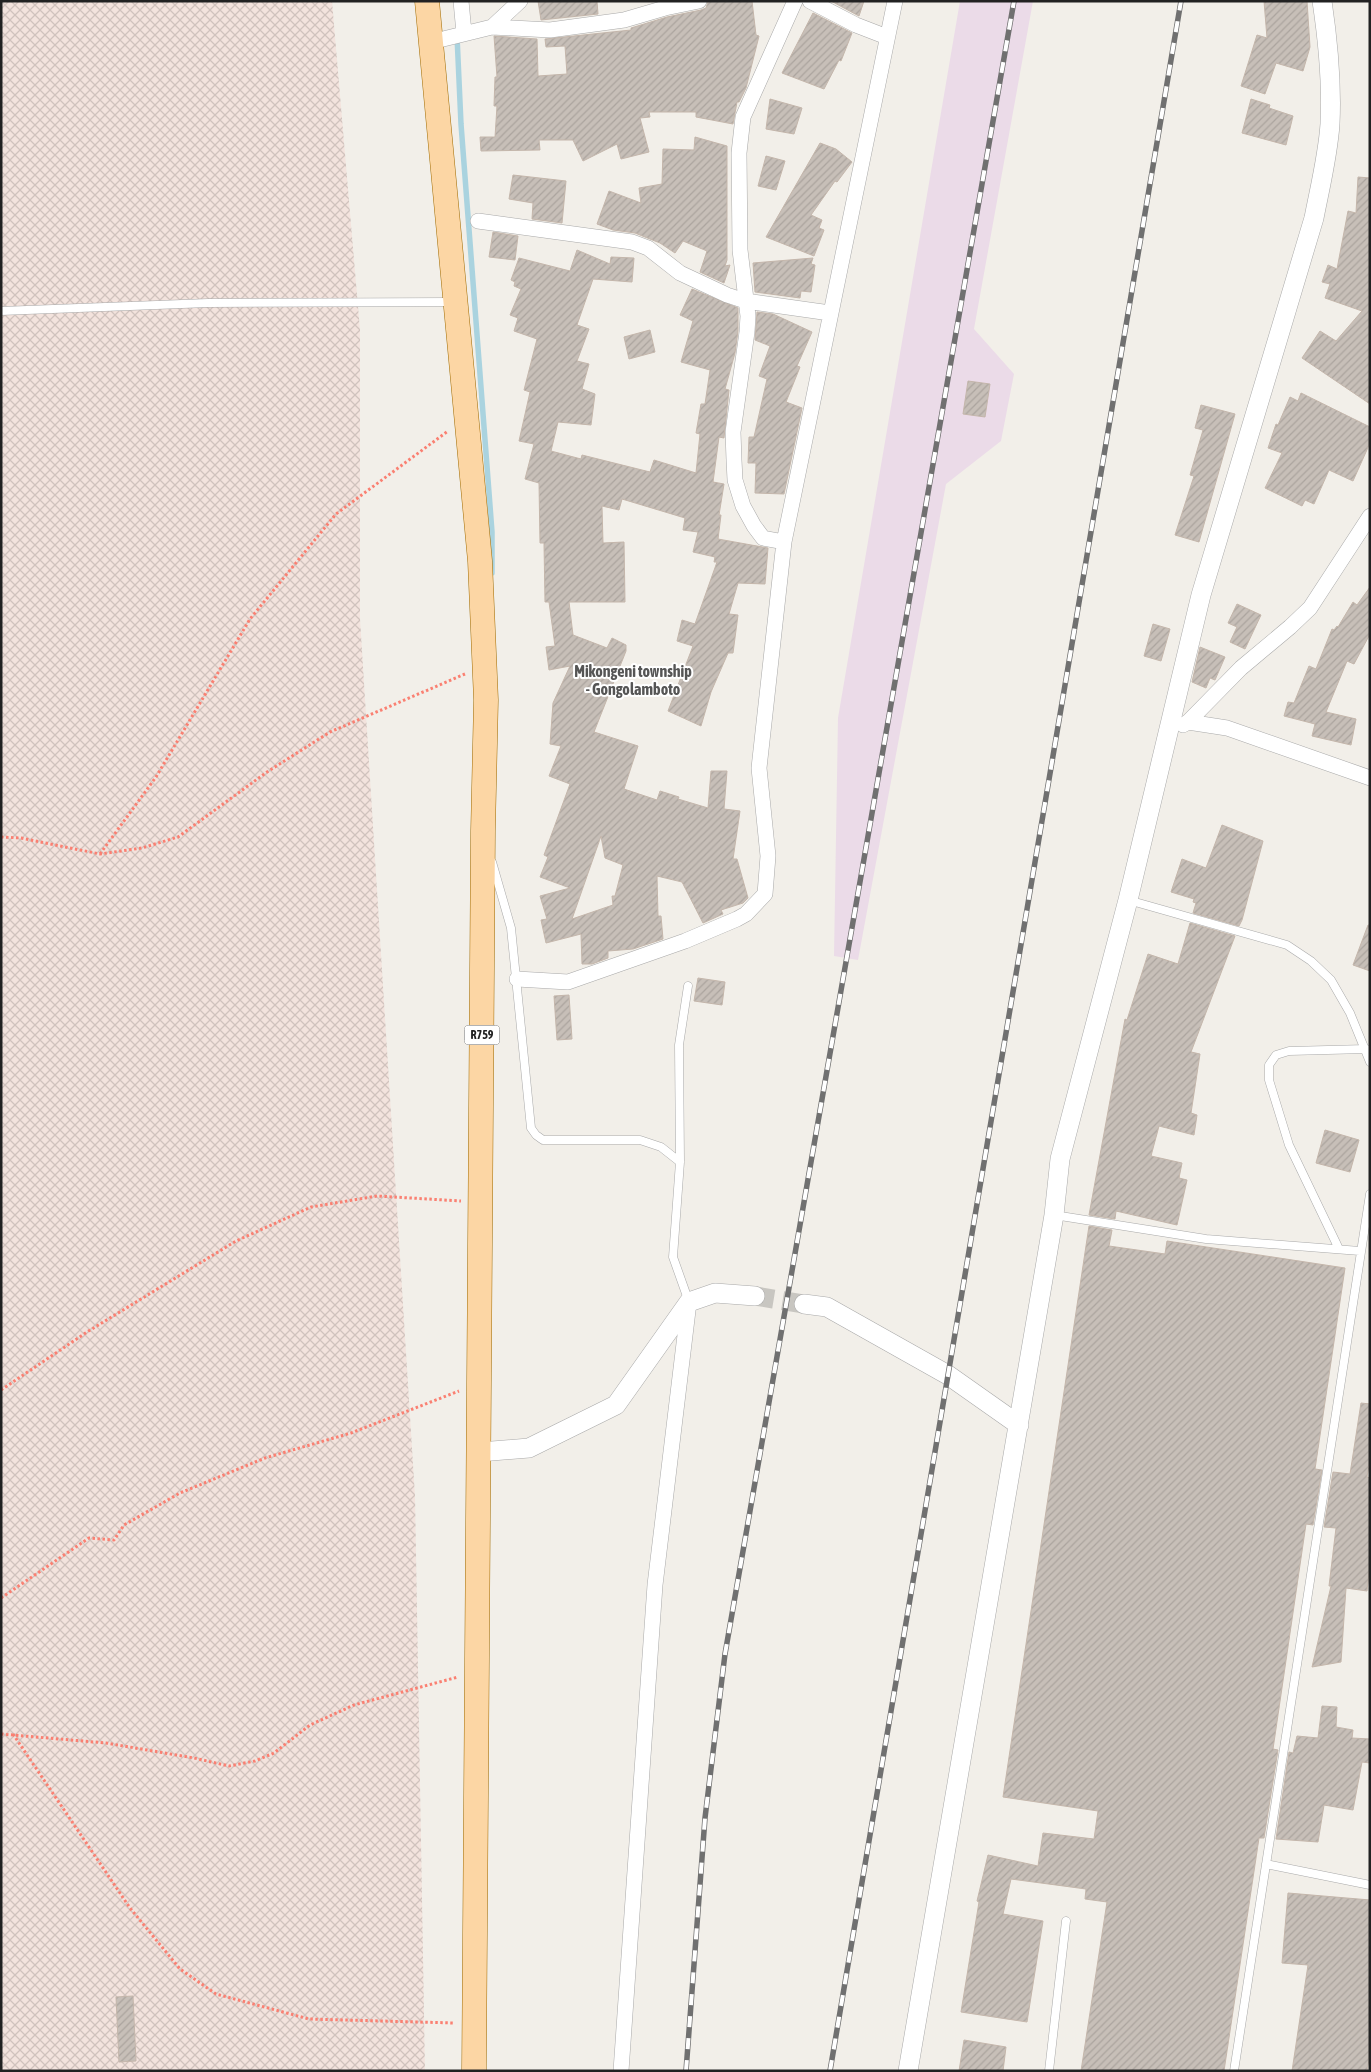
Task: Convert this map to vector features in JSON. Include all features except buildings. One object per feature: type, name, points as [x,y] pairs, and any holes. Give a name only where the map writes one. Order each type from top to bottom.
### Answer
[{"type":"main road","name":"R759","points":[[427,1],[480,561],[485,665],[474,2071]]},
{"type":"street","points":[[462,1],[464,33]]},
{"type":"street","points":[[492,27],[520,1]]},
{"type":"street","points":[[431,42],[492,27],[539,30],[560,29],[624,20],[665,8],[699,1]]},
{"type":"street","points":[[784,542],[763,538],[743,506],[735,480],[733,432],[748,316],[740,250],[740,126],[749,101],[795,1]]},
{"type":"street","points":[[810,1],[887,37]]},
{"type":"street","points":[[517,979],[568,982],[685,941],[737,919],[746,914],[765,894],[768,856],[759,768],[784,542],[894,1]]},
{"type":"street","points":[[908,2071],[1054,1215],[1060,1159],[1128,900],[1201,595],[1314,218],[1330,124],[1329,69],[1322,1]]},
{"type":"street","points":[[478,221],[632,242],[648,248],[680,273],[727,295],[745,301],[830,312]]},
{"type":"street","points":[[1167,736],[1188,722],[1241,668],[1290,628],[1310,608],[1370,516]]},
{"type":"street","points":[[1188,722],[1227,728],[1370,778]]},
{"type":"street","points":[[480,1452],[530,1448],[616,1405],[689,1302],[714,1293],[755,1296]]},
{"type":"street","points":[[621,2071],[655,1585],[689,1302]]},
{"type":"street","points":[[804,1304],[827,1306],[948,1375],[1019,1425]]},
{"type":"lane","points":[[1,311],[208,303],[456,302]]},
{"type":"lane","points":[[483,831],[511,928],[531,1128],[543,1140],[640,1140],[661,1147],[680,1162]]},
{"type":"lane","points":[[1128,900],[1287,945],[1311,961],[1331,980],[1350,1013],[1370,1062]]},
{"type":"lane","points":[[688,986],[679,1044],[680,1162],[673,1257],[689,1302]]},
{"type":"lane","points":[[1339,1250],[1289,1145],[1269,1080],[1269,1065],[1276,1055],[1290,1051],[1366,1049]]},
{"type":"lane","points":[[1234,2071],[1370,1194]]},
{"type":"lane","points":[[1054,1215],[1206,1239],[1360,1251]]},
{"type":"lane","points":[[1266,1864],[1370,1886]]},
{"type":"lane","points":[[1049,2071],[1066,1921]]},
{"type":"path","points":[[100,854],[156,777],[250,619],[336,514],[467,416]]},
{"type":"path","points":[[1,837],[21,838],[100,854],[142,848],[178,837],[267,772],[330,732],[485,665]]},
{"type":"path","points":[[1,1390],[87,1332],[236,1241],[311,1208],[377,1196],[482,1202]]},
{"type":"path","points":[[1,1598],[12,1593],[89,1538],[114,1540],[124,1525],[180,1493],[265,1458],[351,1432],[480,1383]]},
{"type":"path","points":[[1,1734],[106,1743],[229,1766],[256,1761],[274,1753],[310,1725],[354,1705],[478,1671]]},
{"type":"path","points":[[13,1734],[130,1908],[180,1969],[216,1994],[309,2019],[475,2024]]},
{"type":"shaded area","points":[[1,1],[332,1],[360,330],[360,619],[415,1496],[425,2071],[1,2071]]},
{"type":"shaded area","points":[[960,1],[1033,1],[974,329],[1014,374],[1001,441],[946,484],[858,960],[834,956],[838,718]]},
{"type":"waterway","points":[[457,36],[461,124],[492,532],[492,573]]},
{"type":"tunnel","points":[[755,1296],[804,1304]]},
{"type":"railway","points":[[686,2071],[705,1818],[725,1654],[1014,1]]},
{"type":"railway","points":[[830,2071],[1181,1]]},
{"type":"district","name":"Mikongeni township - Gongolamboto","points":[[633,680]]}]
